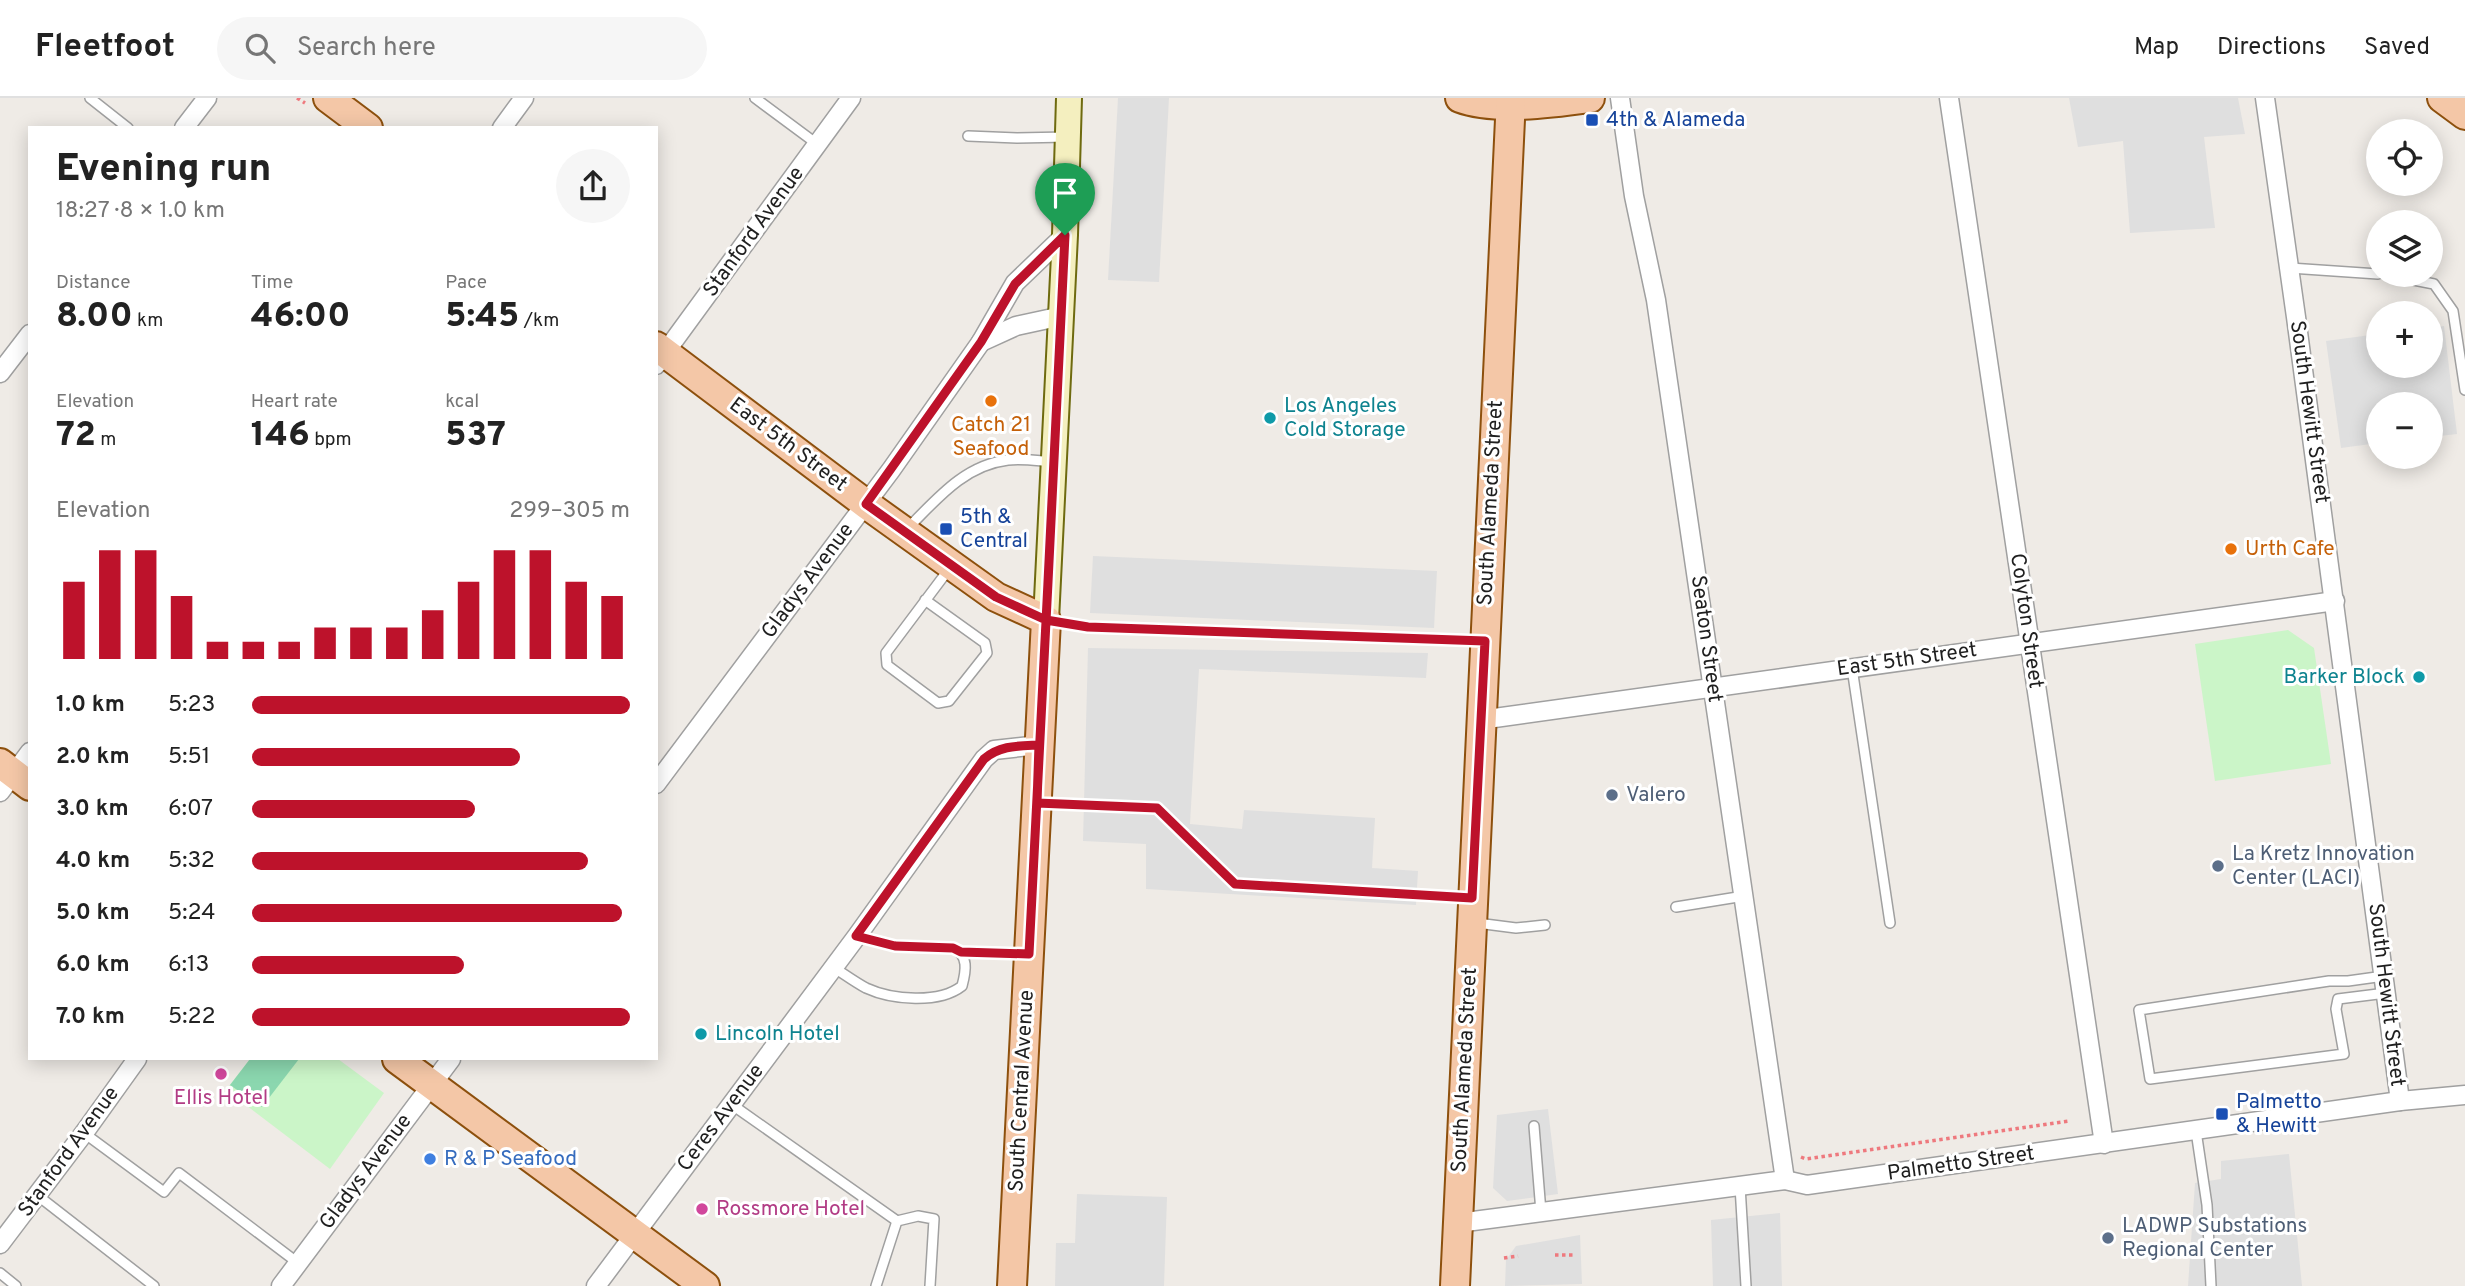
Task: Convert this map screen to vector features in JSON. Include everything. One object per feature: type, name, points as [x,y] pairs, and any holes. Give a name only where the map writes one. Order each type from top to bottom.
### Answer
[{"type":"main road","points":[[328,98],[365,126]]},
{"type":"main road","name":"South Central Avenue","points":[[1012,1286],[1055,462],[1069,98]]},
{"type":"main road","points":[[1460,98],[1545,104],[1590,98]]},
{"type":"main road","points":[[2442,98],[2465,115]]},
{"type":"main road","name":"South Alameda Street","points":[[1455,1286],[1511,101]]},
{"type":"main road","name":"East 5th Street","points":[[659,355],[996,597],[1046,620]]},
{"type":"main road","points":[[398,1060],[705,1286]]},
{"type":"street","points":[[186,126],[207,98]]},
{"type":"street","points":[[503,126],[524,98]]},
{"type":"street","name":"Stanford Avenue","points":[[659,355],[851,98]]},
{"type":"street","name":"Seaton Street","points":[[1620,98],[1634,196],[1656,300],[1785,1181]]},
{"type":"street","name":"Colyton Street","points":[[1949,98],[2104,1144]]},
{"type":"street","name":"South Hewitt Street","points":[[2265,98],[2400,1101]]},
{"type":"street","name":"Gladys Avenue","points":[[658,781],[866,504],[981,342],[1015,284],[1065,235]]},
{"type":"street","points":[[981,342],[1016,326],[1062,316]]},
{"type":"street","points":[[0,373],[28,337]]},
{"type":"street","name":"East 5th Street","points":[[1480,720],[2334,601]]},
{"type":"street","name":"Ceres Avenue","points":[[596,1286],[984,759],[995,750],[1039,745]]},
{"type":"street","name":"Stanford Avenue","points":[[0,1244],[136,1060]]},
{"type":"street","name":"Gladys Avenue","points":[[281,1286],[450,1060]]},
{"type":"street","name":"Palmetto Street","points":[[1458,1223],[1785,1181],[1807,1185],[2400,1101],[2465,1095]]},
{"type":"lane","points":[[90,98],[125,126]]},
{"type":"lane","points":[[755,98],[817,144]]},
{"type":"lane","points":[[968,136],[1069,137]]},
{"type":"lane","points":[[2290,268],[2366,273]]},
{"type":"lane","points":[[2436,287],[2453,311],[2465,390]]},
{"type":"lane","points":[[905,531],[951,485],[972,470],[1008,460],[1055,462]]},
{"type":"lane","points":[[926,600],[985,643],[987,653],[949,701],[938,704],[887,665],[886,653],[952,565]]},
{"type":"lane","name":"East 5th Street","points":[[1046,620],[1088,627],[1485,641]]},
{"type":"lane","points":[[1852,668],[1890,923]]},
{"type":"lane","points":[[1037,803],[1157,808],[1235,884],[1472,910],[1516,928],[1545,925]]},
{"type":"lane","points":[[1676,907],[1744,896]]},
{"type":"lane","points":[[856,936],[887,944],[953,948],[961,952],[1029,954]]},
{"type":"lane","points":[[833,967],[869,989],[893,995],[938,998],[962,986],[965,960],[961,952]]},
{"type":"lane","points":[[2329,981],[2385,985],[2337,999],[2336,1009],[2344,1054],[2150,1079],[2139,1010],[2329,981]]},
{"type":"lane","points":[[731,1104],[897,1221],[918,1216],[934,1219],[930,1286]]},
{"type":"lane","points":[[1534,1126],[1541,1212]]},
{"type":"lane","points":[[2196,1130],[2207,1205],[2211,1286]]},
{"type":"lane","points":[[84,1133],[164,1192],[179,1173],[298,1263]]},
{"type":"lane","points":[[1740,1186],[1746,1286]]},
{"type":"lane","points":[[37,1195],[154,1286]]},
{"type":"lane","points":[[876,1286],[897,1221]]},
{"type":"lane","points":[[0,1273],[16,1286]]},
{"type":"path","points":[[1800,1156],[1807,1159],[2069,1121]]},
{"type":"path","points":[[1555,1255],[1573,1255]]},
{"type":"path","points":[[1504,1258],[1518,1256]]},
{"type":"green space","points":[[2288,630],[2314,648],[2331,764],[2215,781],[2195,644]]},
{"type":"green space","points":[[249,1060],[339,1060],[384,1093],[330,1169],[226,1090]]},
{"type":"green space","points":[[249,1060],[298,1060],[262,1107],[230,1085]]},
{"type":"shaded area","points":[[1118,98],[1169,98],[1159,282],[1108,280]]},
{"type":"shaded area","points":[[2069,98],[2238,98],[2245,134],[2204,137],[2215,228],[2130,233],[2123,141],[2078,147]]},
{"type":"shaded area","points":[[2443,326],[2457,434],[2443,436],[2443,392],[2366,392],[2366,445],[2341,448],[2326,341],[2366,336],[2366,378],[2443,378]]},
{"type":"shaded area","points":[[1093,556],[1437,571],[1434,628],[1090,613]]},
{"type":"shaded area","points":[[1088,648],[1428,653],[1426,678],[1199,669],[1190,824],[1242,829],[1244,810],[1375,818],[1372,868],[1418,871],[1416,905],[1146,889],[1146,844],[1083,841]]},
{"type":"shaded area","points":[[1548,1109],[1558,1194],[1507,1201],[1493,1188],[1497,1115]]},
{"type":"shaded area","points":[[2289,1154],[2302,1286],[2188,1286],[2195,1183],[2221,1179],[2221,1161]]},
{"type":"shaded area","points":[[1077,1194],[1167,1197],[1164,1286],[1055,1286],[1056,1243],[1075,1243]]},
{"type":"shaded area","points":[[1780,1213],[1782,1286],[1713,1286],[1711,1220]]},
{"type":"shaded area","points":[[1580,1235],[1582,1284],[1505,1286],[1506,1260],[1516,1246]]},
{"type":"place","name":"4th & Alameda","points":[[1592,120]]},
{"type":"place","name":"Catch 21 Seafood","points":[[991,401]]},
{"type":"place","name":"Los Angeles Cold Storage","points":[[1270,418]]},
{"type":"place","name":"5th & Central","points":[[946,529]]},
{"type":"place","name":"Urth Cafe","points":[[2231,549]]},
{"type":"place","name":"Barker Block","points":[[2419,677]]},
{"type":"place","name":"Valero","points":[[1612,795]]},
{"type":"place","name":"La Kretz Innovation Center (LACI)","points":[[2218,866]]},
{"type":"place","name":"Lincoln Hotel","points":[[701,1034]]},
{"type":"place","name":"Ellis Hotel","points":[[221,1074]]},
{"type":"place","name":"Palmetto & Hewitt","points":[[2222,1114]]},
{"type":"place","name":"R & P Seafood","points":[[430,1159]]},
{"type":"place","name":"Rossmore Hotel","points":[[702,1209]]},
{"type":"place","name":"LADWP Substations Regional Center","points":[[2108,1238]]},
{"type":"route","points":[[1065,235],[1015,284],[981,342],[866,504],[996,597],[1046,620],[1088,627],[1485,641],[1472,898],[1235,884],[1157,808],[1037,803],[1039,745],[995,750],[984,759],[856,936],[895,946],[1029,954],[1039,745],[1046,620],[1050,561],[1065,235]]}]
